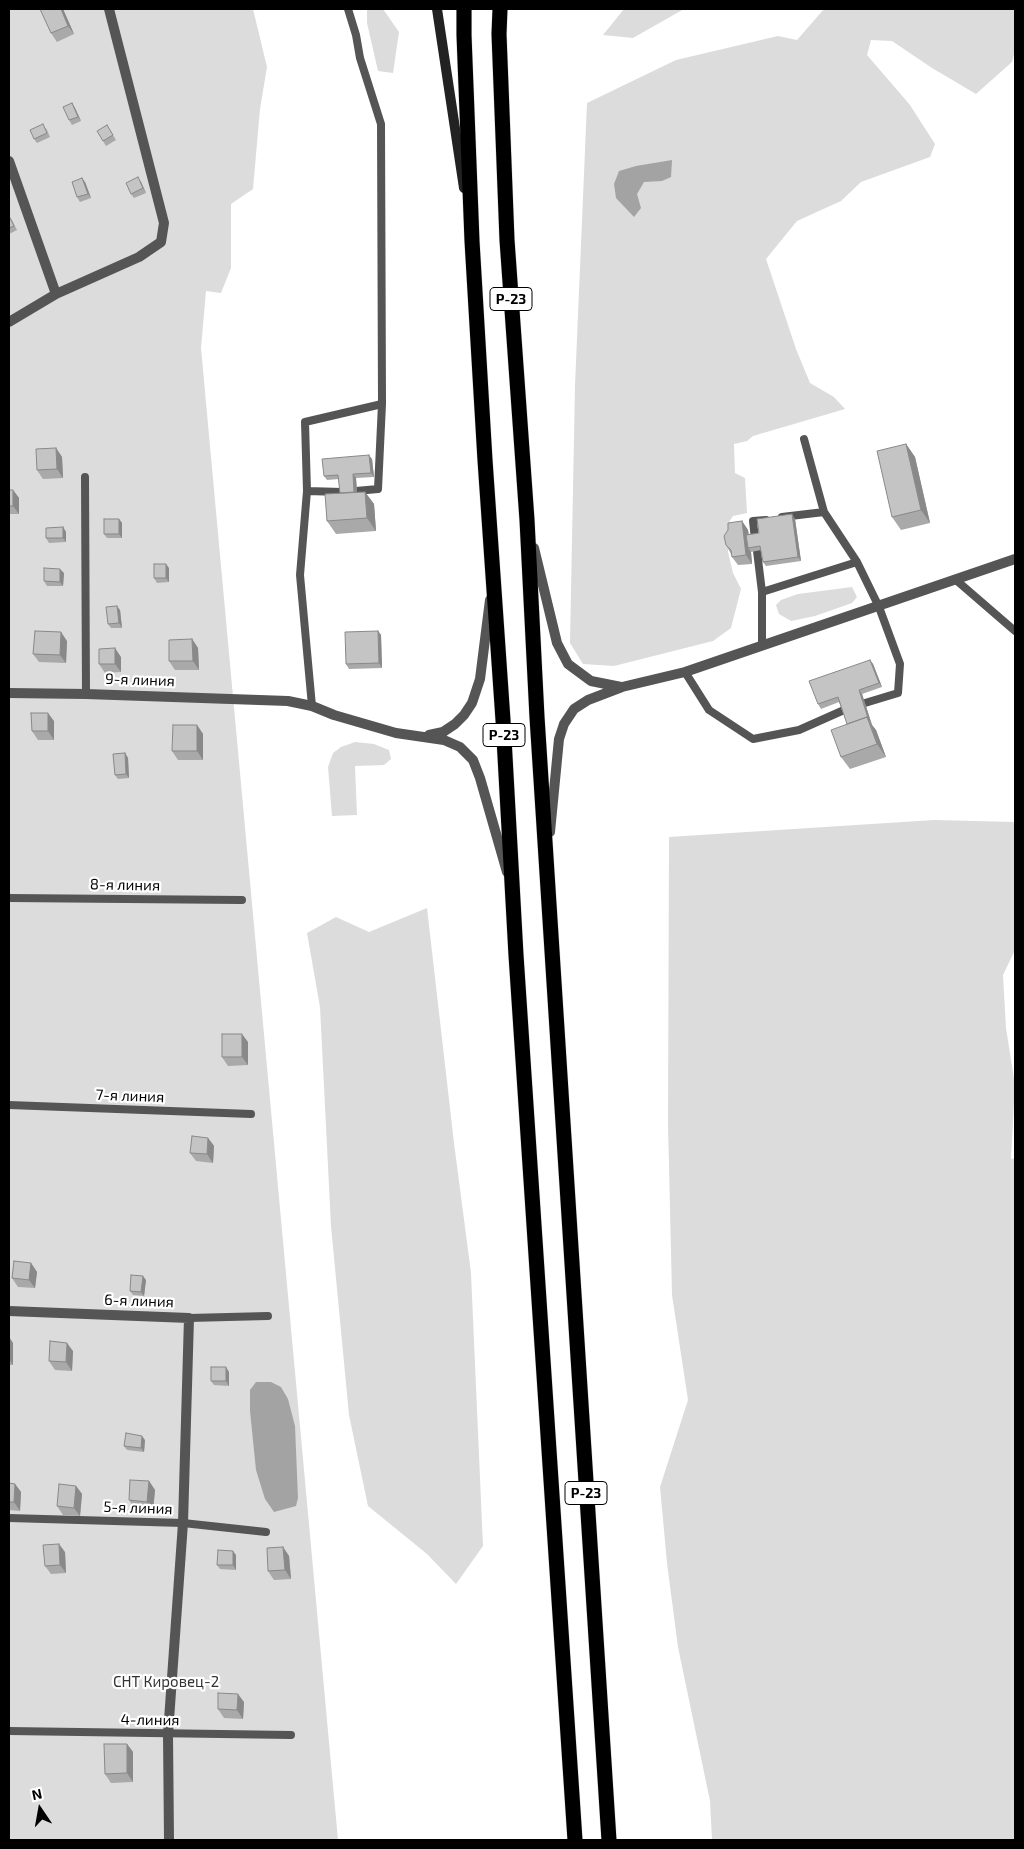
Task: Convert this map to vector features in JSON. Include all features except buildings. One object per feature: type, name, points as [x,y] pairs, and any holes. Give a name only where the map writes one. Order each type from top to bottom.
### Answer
[{"type":"highway","name":"Р-23","points":[[464,9],[472,241],[575,1840]]},
{"type":"highway","name":"Р-23","points":[[500,9],[499,34],[507,240],[527,520],[577,1364],[609,1840]]},
{"type":"main road","name":"Р-23","points":[[437,9],[472,241]]},
{"type":"street","points":[[9,322],[56,294],[139,257],[161,242],[164,223],[109,9]]},
{"type":"street","points":[[9,161],[56,294]]},
{"type":"street","points":[[527,520],[557,643],[564,657],[574,669],[591,681],[622,687]]},
{"type":"street","points":[[546,861],[557,772],[558,739],[564,724],[574,709],[588,700],[622,687],[685,672],[880,607],[1015,559]]},
{"type":"street","points":[[418,737],[443,732],[464,715],[472,703],[480,679],[493,578]]},
{"type":"street","name":"9-я линия","points":[[9,693],[288,701],[312,706],[334,715],[396,733],[444,740],[460,747],[473,760],[480,778],[513,894]]},
{"type":"street","name":"6-я линия","points":[[9,1310],[189,1318]]},
{"type":"street","points":[[169,1840],[168,1734],[183,1523],[189,1318]]},
{"type":"lane","points":[[348,9],[356,35],[360,58],[381,124],[382,404],[378,489],[356,491]]},
{"type":"lane","points":[[312,706],[300,575],[307,491],[305,422],[382,404]]},
{"type":"lane","points":[[804,439],[824,512],[857,562],[880,607],[900,664],[898,693],[865,703]]},
{"type":"lane","points":[[85,477],[86,694]]},
{"type":"lane","points":[[307,491],[342,492]]},
{"type":"lane","points":[[755,539],[753,521],[824,512]]},
{"type":"lane","points":[[757,551],[762,592],[762,646]]},
{"type":"lane","points":[[762,592],[857,562]]},
{"type":"lane","points":[[956,580],[1015,631]]},
{"type":"lane","points":[[685,672],[709,710],[753,739],[799,730],[844,710]]},
{"type":"lane","name":"8-я линия","points":[[9,898],[242,900]]},
{"type":"lane","name":"7-я линия","points":[[9,1104],[251,1114]]},
{"type":"lane","name":"6-я линия","points":[[189,1318],[268,1316]]},
{"type":"lane","name":"5-я линия","points":[[9,1518],[183,1523],[266,1532]]},
{"type":"lane","name":"4-линия","points":[[9,1731],[291,1735]]},
{"type":"green space","name":"СНТ Кировец-2","points":[[9,9],[253,9],[267,67],[260,109],[253,189],[231,204],[231,268],[221,293],[206,291],[201,348],[338,1840],[9,1840]]},
{"type":"green space","points":[[367,9],[383,9],[399,32],[393,73],[378,71],[367,23]]},
{"type":"green space","points":[[624,9],[684,9],[633,38],[603,35]]},
{"type":"green space","points":[[824,9],[1015,9],[1015,50],[1012,62],[976,94],[892,41],[871,40],[867,55],[910,105],[935,144],[930,157],[861,182],[841,201],[797,221],[766,259],[796,349],[810,383],[834,397],[845,409],[753,436],[747,441],[734,444],[735,473],[745,478],[747,513],[733,516],[729,522],[728,552],[733,573],[741,589],[731,628],[713,641],[614,666],[583,664],[570,643],[575,385],[587,103],[676,60],[778,36],[797,40]]},
{"type":"green space","points":[[852,587],[857,597],[852,603],[815,616],[791,621],[779,614],[776,605],[781,600],[798,594]]},
{"type":"green space","points":[[355,742],[374,744],[389,750],[391,759],[384,765],[355,766],[357,815],[332,816],[328,767],[333,753],[341,747]]},
{"type":"green space","points":[[934,820],[1015,822],[1015,950],[1003,975],[1006,1028],[1015,1085],[1011,1159],[1015,1158],[1015,1840],[712,1840],[710,1801],[678,1647],[667,1563],[660,1487],[688,1400],[672,1295],[668,1124],[669,837]]},
{"type":"green space","points":[[427,908],[471,1273],[483,1546],[456,1584],[427,1554],[368,1506],[349,1415],[331,1226],[320,1007],[307,933],[336,917],[369,932]]},
{"type":"shaded area","points":[[672,160],[671,177],[662,181],[644,182],[637,194],[641,208],[634,217],[616,198],[614,184],[619,171]]},
{"type":"shaded area","points":[[256,1382],[271,1382],[281,1387],[288,1399],[295,1426],[298,1498],[296,1506],[274,1512],[265,1499],[256,1470],[250,1411],[250,1390]]}]
